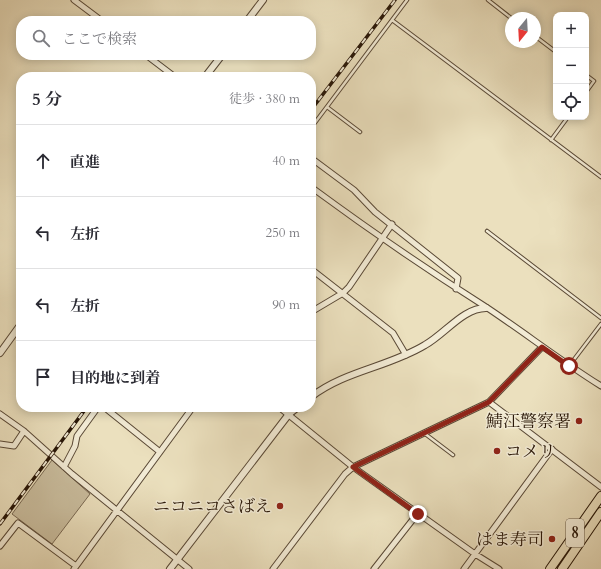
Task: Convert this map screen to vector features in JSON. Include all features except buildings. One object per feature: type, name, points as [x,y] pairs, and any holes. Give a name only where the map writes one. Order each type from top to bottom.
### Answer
[{"type":"highway","name":"8","points":[[550,569],[601,496]]},
{"type":"highway","name":"8","points":[[562,569],[601,512]]},
{"type":"street","points":[[74,0],[95,16]]},
{"type":"street","points":[[252,16],[263,0]]},
{"type":"street","points":[[153,60],[168,72]]},
{"type":"street","points":[[209,72],[218,60]]},
{"type":"street","points":[[316,162],[354,190],[375,212],[458,278],[456,289]]},
{"type":"street","points":[[316,191],[383,239],[569,366],[601,386]]},
{"type":"street","points":[[316,309],[343,293],[349,287],[392,224]]},
{"type":"street","points":[[316,273],[393,333],[406,355]]},
{"type":"street","points":[[316,394],[338,382],[406,355],[425,345],[473,310],[486,308]]},
{"type":"street","points":[[0,353],[16,331]]},
{"type":"street","points":[[273,569],[345,474],[353,467],[489,402],[542,347]]},
{"type":"street","points":[[489,402],[601,487]]},
{"type":"street","points":[[64,467],[75,446],[77,436],[94,412]]},
{"type":"street","points":[[110,412],[160,452]]},
{"type":"street","points":[[0,546],[18,523],[75,568],[189,412]]},
{"type":"street","points":[[286,412],[353,467],[474,554],[499,569]]},
{"type":"street","points":[[170,569],[292,412]]},
{"type":"street","points":[[0,414],[24,431],[116,511],[189,569]]},
{"type":"street","points":[[0,444],[14,446],[24,431]]},
{"type":"street","points":[[464,569],[552,449]]},
{"type":"street","points":[[374,569],[418,514]]},
{"type":"lane","points":[[316,121],[407,0]]},
{"type":"lane","points":[[488,0],[505,13]]},
{"type":"lane","points":[[392,20],[601,178]]},
{"type":"lane","points":[[541,41],[553,50]]},
{"type":"lane","points":[[589,77],[594,81],[589,88]]},
{"type":"lane","points":[[327,107],[360,132]]},
{"type":"lane","points":[[551,140],[566,120]]},
{"type":"lane","points":[[487,231],[601,318]]},
{"type":"lane","points":[[569,366],[601,324]]},
{"type":"lane","points":[[424,433],[453,455]]},
{"type":"shaded area","points":[[52,460],[90,494],[52,544],[12,514]]},
{"type":"railway","points":[[316,103],[395,0]]},
{"type":"railway","points":[[0,524],[83,412]]},
{"type":"place","name":"鯖江警察署","points":[[579,421]]},
{"type":"place","name":"コメリ","points":[[497,451]]},
{"type":"place","name":"ニコニコさばえ","points":[[280,506]]},
{"type":"place","name":"はま寿司","points":[[552,539]]},
{"type":"route","points":[[418,514],[353,467],[489,402],[542,347],[569,366]]}]
